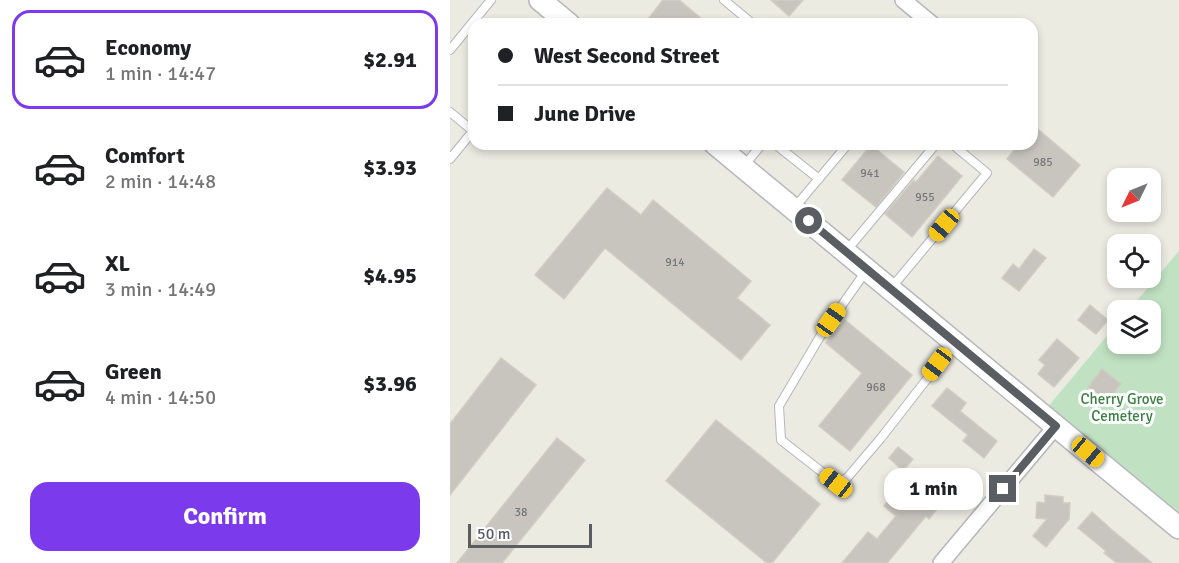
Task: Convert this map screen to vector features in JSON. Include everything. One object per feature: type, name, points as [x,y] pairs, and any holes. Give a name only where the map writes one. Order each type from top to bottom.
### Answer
[{"type":"main road","points":[[540,0],[562,18]]},
{"type":"main road","points":[[722,150],[1179,528]]},
{"type":"street","points":[[903,0],[925,18]]},
{"type":"street","points":[[941,563],[1056,426]]},
{"type":"lane","points":[[476,18],[491,0]]},
{"type":"lane","points":[[724,0],[746,18]]},
{"type":"lane","points":[[450,50],[468,28]]},
{"type":"lane","points":[[450,112],[468,127]]},
{"type":"lane","points":[[450,159],[468,137]]},
{"type":"lane","points":[[743,167],[757,150]]},
{"type":"lane","points":[[783,150],[819,179]]},
{"type":"lane","points":[[794,208],[843,150]]},
{"type":"lane","points":[[846,252],[931,150]]},
{"type":"lane","points":[[891,288],[987,173],[959,150]]},
{"type":"lane","points":[[867,268],[821,335],[779,406],[781,440],[836,483],[847,478],[956,342]]},
{"type":"green space","name":"Cherry Grove Cemetery","points":[[1179,251],[1179,528],[1042,414],[1107,336],[1107,354],[1161,354],[1161,300],[1137,300],[1148,288],[1161,288],[1161,272]]},
{"type":"building","points":[[663,0],[679,0],[701,18],[649,18]]},
{"type":"building","points":[[771,0],[803,0],[789,16]]},
{"type":"building","points":[[1038,129],[1080,165],[1053,197],[1007,159],[1014,150],[1038,150]]},
{"type":"building","points":[[867,150],[877,150],[904,172],[876,207],[842,180]]},
{"type":"building","points":[[938,156],[962,176],[912,237],[885,214]]},
{"type":"building","points":[[607,188],[641,215],[653,200],[751,281],[737,298],[770,325],[741,360],[605,248],[564,299],[535,275]]},
{"type":"building","points":[[1034,249],[1046,258],[1019,291],[1002,278],[1013,264],[1019,269]]},
{"type":"building","points":[[1090,305],[1107,321],[1096,334],[1078,320]]},
{"type":"building","points":[[845,320],[912,375],[850,451],[819,426],[862,373],[826,343]]},
{"type":"building","points":[[1057,339],[1079,358],[1054,387],[1038,374],[1045,365],[1039,360]]},
{"type":"building","points":[[501,358],[536,385],[450,495],[450,424]]},
{"type":"building","points":[[1102,369],[1121,384],[1107,402],[1088,387]]},
{"type":"building","points":[[947,388],[966,403],[960,411],[997,441],[984,458],[963,441],[968,435],[932,406]]},
{"type":"building","points":[[716,420],[820,504],[772,563],[767,563],[666,481]]},
{"type":"building","points":[[557,438],[585,460],[502,563],[457,563]]},
{"type":"building","points":[[898,447],[913,459],[903,471],[889,458]]},
{"type":"building","points":[[914,468],[941,490],[934,499],[941,504],[929,519],[926,516],[887,563],[842,563],[868,532],[877,539],[896,516],[884,506]]},
{"type":"building","points":[[1045,495],[1063,497],[1063,503],[1070,503],[1069,519],[1046,547],[1033,536],[1047,519],[1036,518],[1037,502],[1045,503]]},
{"type":"building","points":[[1092,512],[1152,563],[1117,563],[1104,553],[1106,551],[1078,528]]},
{"type":"route","points":[[809,221],[1056,426],[1003,489]]}]
